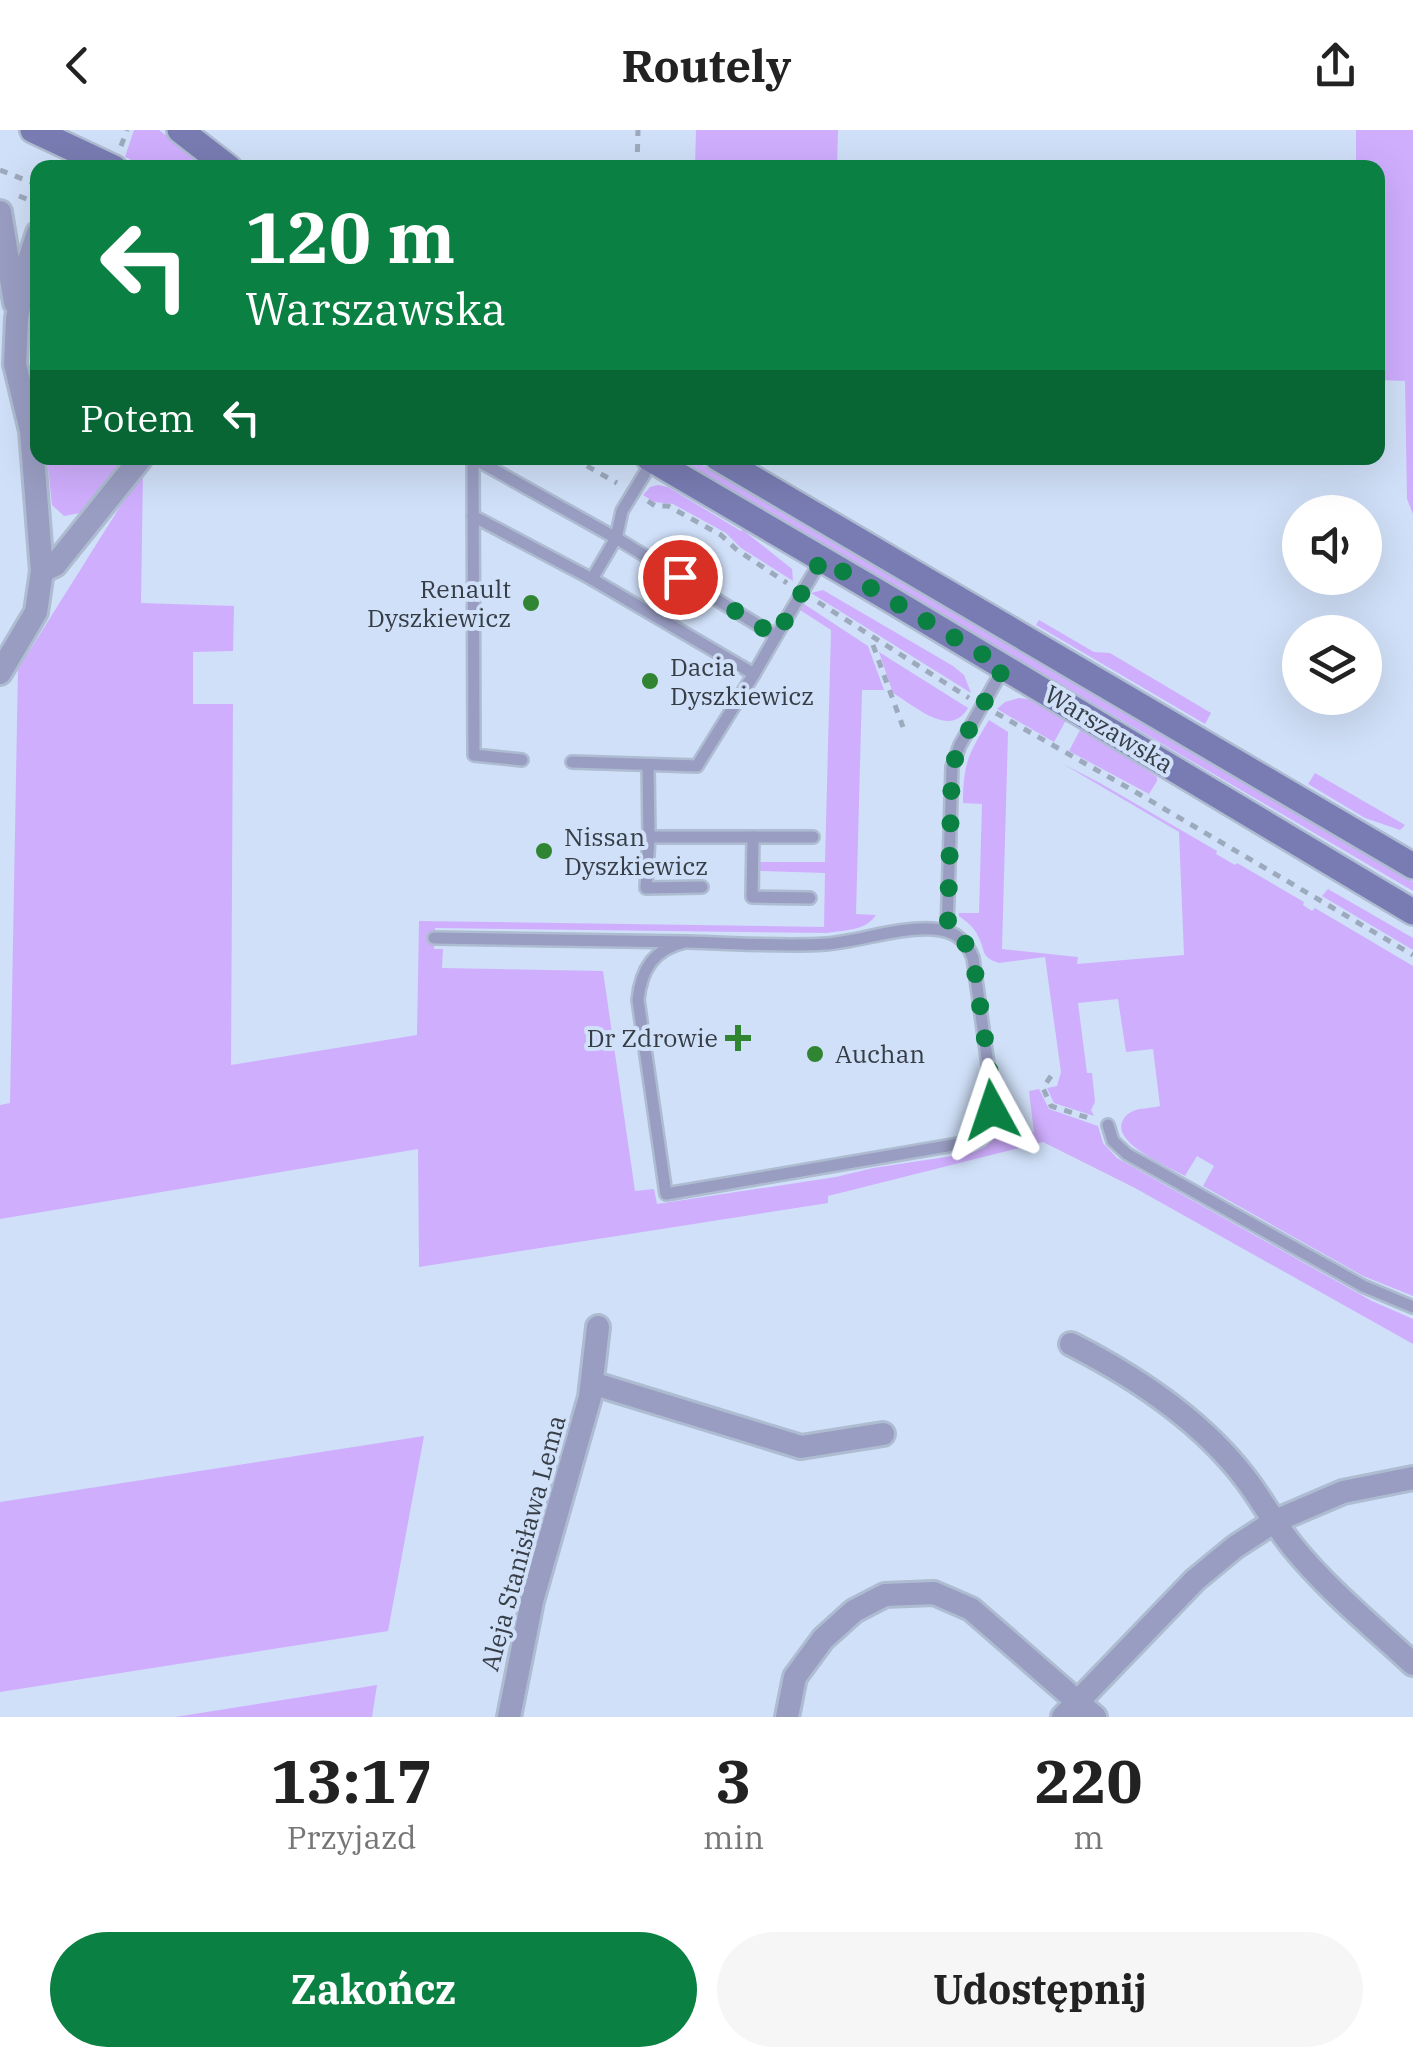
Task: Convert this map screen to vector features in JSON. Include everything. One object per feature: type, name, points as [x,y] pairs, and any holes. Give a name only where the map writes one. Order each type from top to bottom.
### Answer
[{"type":"main road","points":[[34,130],[96,160]]},
{"type":"main road","points":[[180,130],[219,160]]},
{"type":"main road","name":"Warszawska","points":[[661,465],[1413,912]]},
{"type":"main road","name":"Warszawska","points":[[730,465],[1413,866]]},
{"type":"street","points":[[7,203],[17,318],[15,364],[30,427]]},
{"type":"street","points":[[17,318],[30,257]]},
{"type":"street","points":[[0,673],[36,612],[42,571],[34,465]]},
{"type":"street","points":[[42,571],[55,565],[135,465]]},
{"type":"street","name":"Aleja Stanisława Lema","points":[[509,1717],[532,1601],[590,1397],[598,1327]]},
{"type":"street","points":[[1071,1344],[1118,1368],[1209,1437],[1244,1476],[1292,1546],[1413,1664]]},
{"type":"street","points":[[592,1384],[801,1447],[883,1434]]},
{"type":"street","points":[[787,1717],[795,1677],[823,1639],[854,1611],[885,1595],[934,1593],[970,1608],[1079,1712],[1195,1580],[1235,1547],[1275,1520],[1343,1492],[1413,1478]]},
{"type":"lane","points":[[473,465],[474,755],[522,760]]},
{"type":"lane","points":[[486,465],[616,538],[776,636]]},
{"type":"lane","points":[[592,579],[616,538],[622,512],[648,465]]},
{"type":"lane","points":[[473,516],[592,579],[754,674]]},
{"type":"lane","points":[[572,762],[696,766],[822,559]]},
{"type":"lane","points":[[948,931],[952,767],[1004,667]]},
{"type":"lane","points":[[648,765],[646,888],[702,887]]},
{"type":"lane","points":[[649,837],[813,837]]},
{"type":"lane","points":[[753,837],[752,897],[810,898]]},
{"type":"lane","points":[[434,938],[826,944],[917,930],[948,931],[962,939],[973,958],[994,1100],[988,1122],[972,1140],[959,1144],[666,1194],[638,1000],[642,976],[650,962],[669,946],[685,942]]},
{"type":"lane","points":[[1108,1125],[1113,1141],[1127,1154],[1363,1286],[1413,1308]]},
{"type":"path","points":[[637,160],[638,130]]},
{"type":"path","points":[[0,170],[30,182]]},
{"type":"path","points":[[584,465],[655,506],[668,506],[721,535],[801,592],[970,698]]},
{"type":"path","points":[[873,645],[903,727]]},
{"type":"path","points":[[994,712],[1413,955]]},
{"type":"path","points":[[1051,1076],[1043,1088],[1051,1106],[1108,1125]]},
{"type":"shaded area","points":[[134,130],[159,130],[197,160],[131,160],[125,157]]},
{"type":"shaded area","points":[[696,130],[838,130],[837,160],[695,160]]},
{"type":"shaded area","points":[[1356,130],[1413,130],[1413,514],[1407,499],[1405,381],[1385,380],[1385,160],[1356,160]]},
{"type":"shaded area","points":[[48,465],[123,465],[86,512],[64,516],[52,505]]},
{"type":"shaded area","points":[[687,465],[703,465],[1413,882],[1413,891]]},
{"type":"shaded area","points":[[143,470],[141,603],[234,606],[233,651],[193,652],[193,704],[233,704],[231,1065],[417,1035],[419,921],[824,927],[825,873],[758,869],[760,862],[825,862],[831,630],[800,610],[804,604],[868,646],[884,690],[862,690],[856,914],[876,915],[872,920],[854,929],[827,933],[435,928],[434,949],[443,949],[442,968],[603,971],[635,1191],[654,1189],[657,1204],[972,1153],[995,1138],[1034,1132],[1029,1091],[1039,1089],[1049,1109],[1098,1126],[1103,1143],[1117,1158],[1372,1301],[1413,1319],[1413,1344],[1135,1188],[1043,1142],[828,1196],[828,1203],[419,1267],[418,1149],[0,1219],[0,1105],[10,1103],[18,669]]},
{"type":"shaded area","points":[[658,485],[743,530],[792,569],[793,581],[741,548],[726,533],[673,504],[654,502],[643,495]]},
{"type":"shaded area","points":[[823,590],[953,666],[964,675],[971,693],[811,593]]},
{"type":"shaded area","points":[[1039,620],[1094,652],[1110,653],[1211,713],[1205,724],[1036,625]]},
{"type":"shaded area","points":[[879,652],[968,708],[952,721],[922,712],[893,693]]},
{"type":"shaded area","points":[[1019,698],[1038,702],[1065,717],[1054,742],[997,709]]},
{"type":"shaded area","points":[[989,720],[1008,732],[1002,949],[1078,957],[1077,964],[1184,955],[1179,832],[1063,764],[1413,966],[1413,1296],[1363,1276],[1203,1186],[1214,1166],[1197,1156],[1185,1176],[1125,1137],[1121,1129],[1124,1118],[1134,1111],[1160,1106],[1153,1049],[1126,1052],[1118,999],[1078,1003],[1087,1073],[1092,1073],[1094,1116],[1054,1103],[1047,1088],[1057,1086],[1061,1072],[1045,957],[993,961],[986,956],[974,930],[959,916],[979,913],[982,804],[963,803],[963,789],[969,759]]},
{"type":"shaded area","points":[[1084,729],[1157,777],[1149,794],[1069,751]]},
{"type":"shaded area","points":[[1315,773],[1405,825],[1400,830],[1365,818],[1308,784]]},
{"type":"shaded area","points":[[1328,889],[1413,938],[1413,950],[1322,896]]},
{"type":"shaded area","points":[[424,1436],[388,1631],[0,1692],[0,1502]]},
{"type":"shaded area","points":[[377,1685],[372,1717],[175,1717]]},
{"type":"place","name":"Renault Dyszkiewicz","points":[[531,603]]},
{"type":"place","name":"Dacia Dyszkiewicz","points":[[650,681]]},
{"type":"place","name":"Nissan Dyszkiewicz","points":[[544,851]]},
{"type":"place","name":"Dr Zdrowie","points":[[738,1038]]},
{"type":"place","name":"Auchan","points":[[815,1054]]},
{"type":"route","points":[[680,577],[776,636],[822,559],[1004,667],[952,767],[948,931],[962,939],[973,958],[994,1100],[992,1110]]}]
